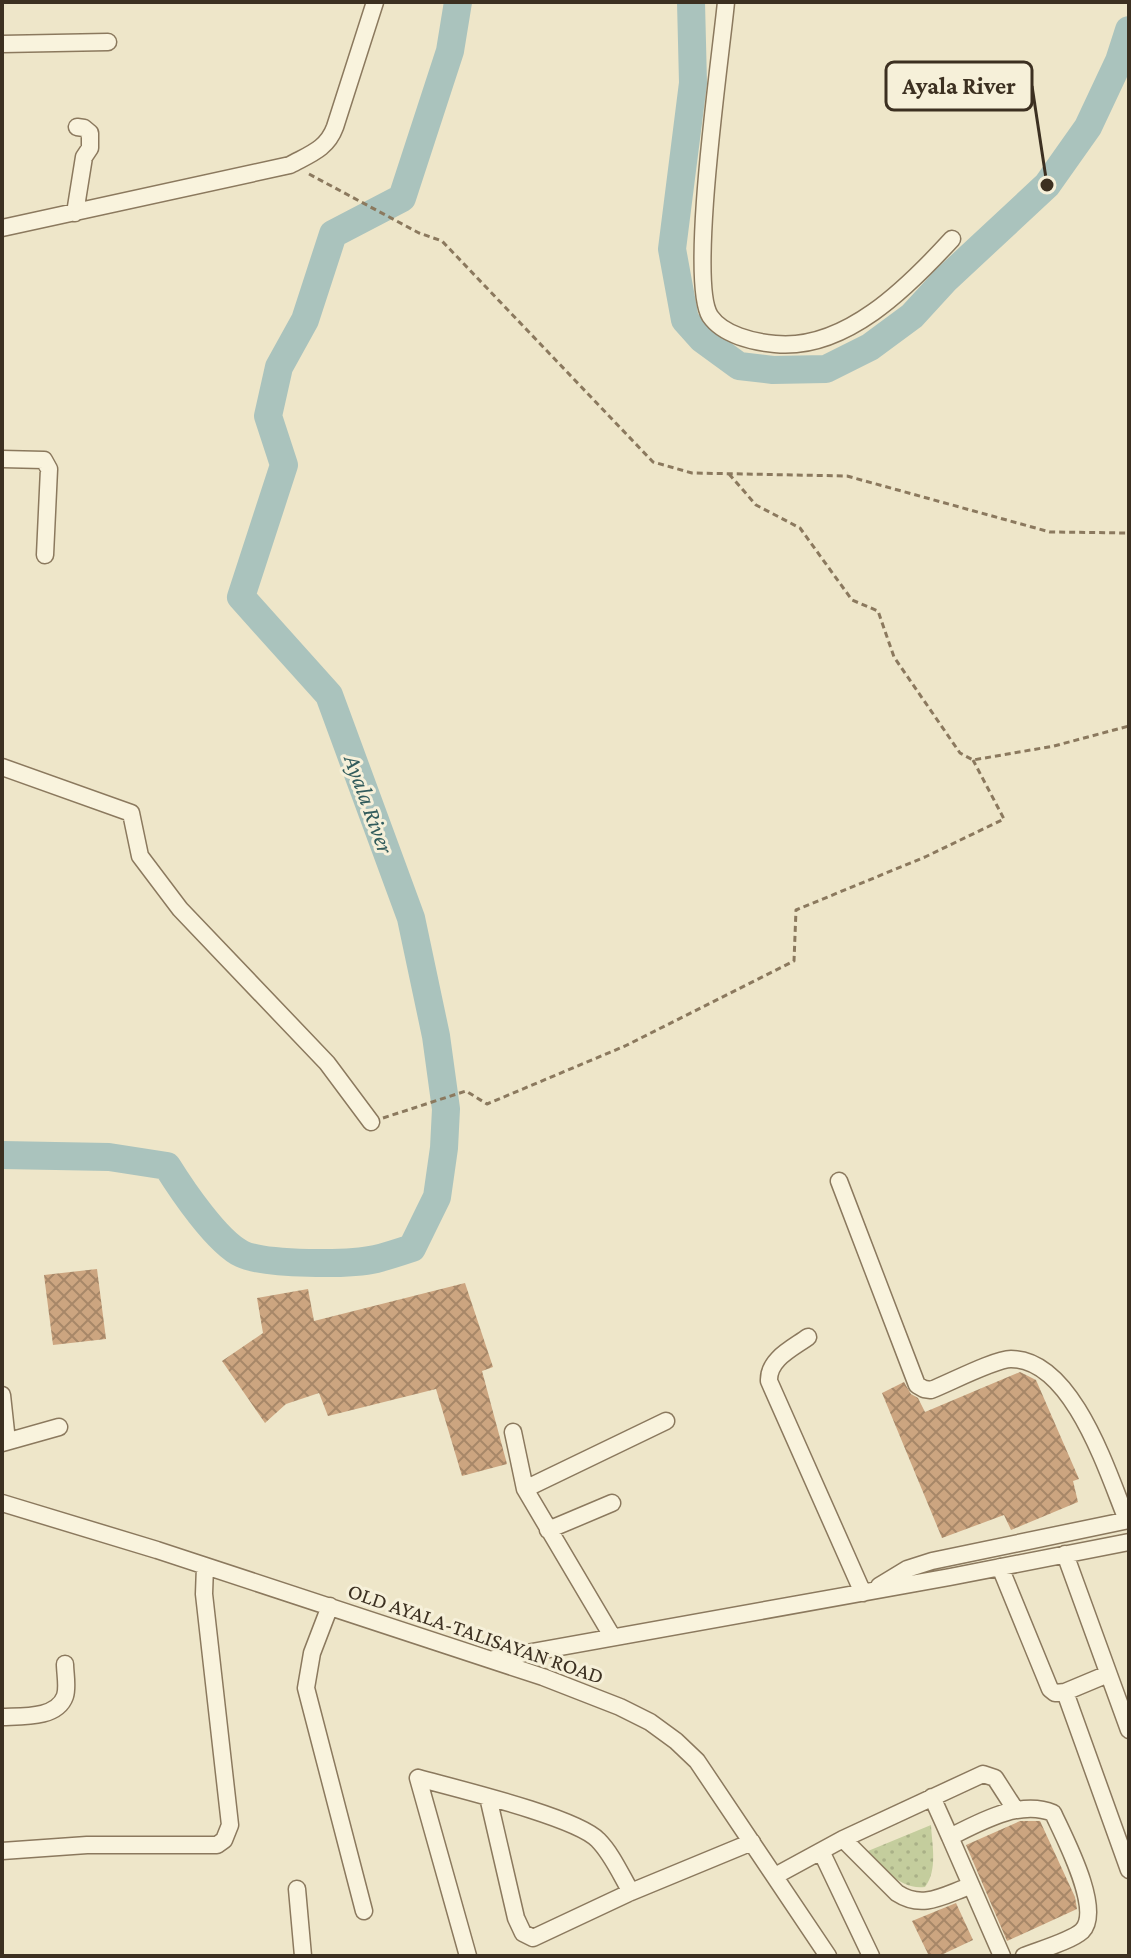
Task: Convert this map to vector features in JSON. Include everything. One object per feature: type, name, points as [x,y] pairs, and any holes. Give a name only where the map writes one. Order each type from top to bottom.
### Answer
[{"type":"street","points":[[2,228],[290,165],[324,147],[331,139],[375,2]]},
{"type":"street","points":[[726,2],[702,242],[704,299],[708,313],[717,325],[740,337],[771,344],[801,344],[818,340],[838,332],[882,304],[928,266],[952,239]]},
{"type":"street","points":[[2,44],[108,42]]},
{"type":"street","points":[[75,213],[84,157],[90,148],[90,133],[77,127]]},
{"type":"street","points":[[2,459],[44,460],[49,469],[45,555]]},
{"type":"street","points":[[2,767],[131,813],[140,856],[180,909],[327,1063],[371,1122]]},
{"type":"street","points":[[839,1181],[917,1385],[931,1390],[1008,1359],[1025,1361],[1050,1374],[1069,1397],[1092,1436],[1128,1520],[932,1561],[907,1569],[867,1592]]},
{"type":"street","points":[[808,1337],[778,1359],[768,1374],[769,1381],[867,1592]]},
{"type":"street","points":[[2,1395],[4,1442],[59,1427]]},
{"type":"street","points":[[525,1489],[666,1421]]},
{"type":"street","points":[[513,1432],[525,1489],[612,1636]]},
{"type":"street","name":"OLD AYALA-TALISAYAN ROAD","points":[[2,1503],[492,1659],[620,1707],[650,1722],[697,1761],[828,1956]]},
{"type":"street","points":[[548,1530],[612,1503]]},
{"type":"street","points":[[492,1659],[1129,1542]]},
{"type":"street","points":[[1065,1554],[1129,1730]]},
{"type":"street","points":[[2,1851],[87,1845],[217,1845],[224,1840],[230,1825],[204,1594],[205,1566]]},
{"type":"street","points":[[1000,1567],[1050,1689],[1055,1693],[1065,1692],[1108,1674]]},
{"type":"street","points":[[330,1606],[312,1653],[306,1688],[364,1911]]},
{"type":"street","points":[[2,1717],[39,1714],[58,1705],[65,1695],[65,1664]]},
{"type":"street","points":[[1065,1692],[1129,1870]]},
{"type":"street","points":[[775,1876],[843,1839],[983,1774],[995,1778],[1015,1809]]},
{"type":"street","points":[[468,1956],[418,1778],[488,1797],[586,1830],[608,1852],[631,1892]]},
{"type":"street","points":[[488,1797],[516,1918],[527,1937],[545,1933],[631,1892],[752,1842]]},
{"type":"street","points":[[932,1797],[1002,1956]]},
{"type":"street","points":[[950,1837],[1015,1809],[1041,1808],[1053,1813],[1089,1900],[1085,1928],[1076,1935],[1024,1956]]},
{"type":"street","points":[[843,1839],[906,1899],[929,1901],[970,1886]]},
{"type":"street","points":[[821,1851],[871,1956]]},
{"type":"street","points":[[297,1889],[303,1956]]},
{"type":"path","points":[[290,165],[419,233],[442,241],[653,462],[692,473],[847,476],[1050,532],[1129,533]]},
{"type":"path","points":[[371,1122],[466,1091],[487,1104],[625,1046],[794,961],[796,910],[925,857],[1004,819],[973,760],[960,753],[894,657],[878,611],[852,600],[800,528],[756,505],[728,473]]},
{"type":"path","points":[[973,760],[1054,746],[1129,726]]},
{"type":"green space","points":[[931,1825],[933,1865],[925,1887],[900,1881],[868,1851]]},
{"type":"building","points":[[97,1269],[106,1339],[53,1345],[44,1275]]},
{"type":"building","points":[[465,1283],[493,1367],[482,1371],[507,1464],[462,1476],[436,1389],[328,1416],[319,1393],[286,1404],[265,1423],[222,1361],[263,1333],[257,1298],[308,1289],[314,1321]]},
{"type":"building","points":[[1020,1372],[1036,1380],[1079,1479],[1073,1481],[1078,1502],[1011,1530],[1004,1515],[942,1538],[882,1393],[904,1382],[925,1412]]},
{"type":"building","points":[[1020,1821],[1040,1821],[1075,1897],[1077,1909],[1007,1941],[966,1845]]},
{"type":"building","points":[[956,1903],[973,1940],[939,1956],[929,1956],[912,1921]]},
{"type":"waterway","name":"Ayala River","points":[[2,1155],[109,1157],[167,1166],[222,1239],[242,1254],[269,1260],[308,1263],[364,1261],[412,1248],[437,1197],[446,1109],[436,1036],[411,918],[329,695],[241,597],[284,465],[268,416],[279,367],[305,320],[333,234],[402,198],[450,51],[458,2]]},
{"type":"waterway","name":"Ayala River","points":[[691,2],[693,83],[672,249],[685,320],[702,339],[739,366],[773,370],[826,369],[870,347],[912,316],[945,280],[1047,185],[1088,127],[1119,61],[1129,30]]},
{"type":"place","name":"Ayala River","points":[[1047,185]]}]
